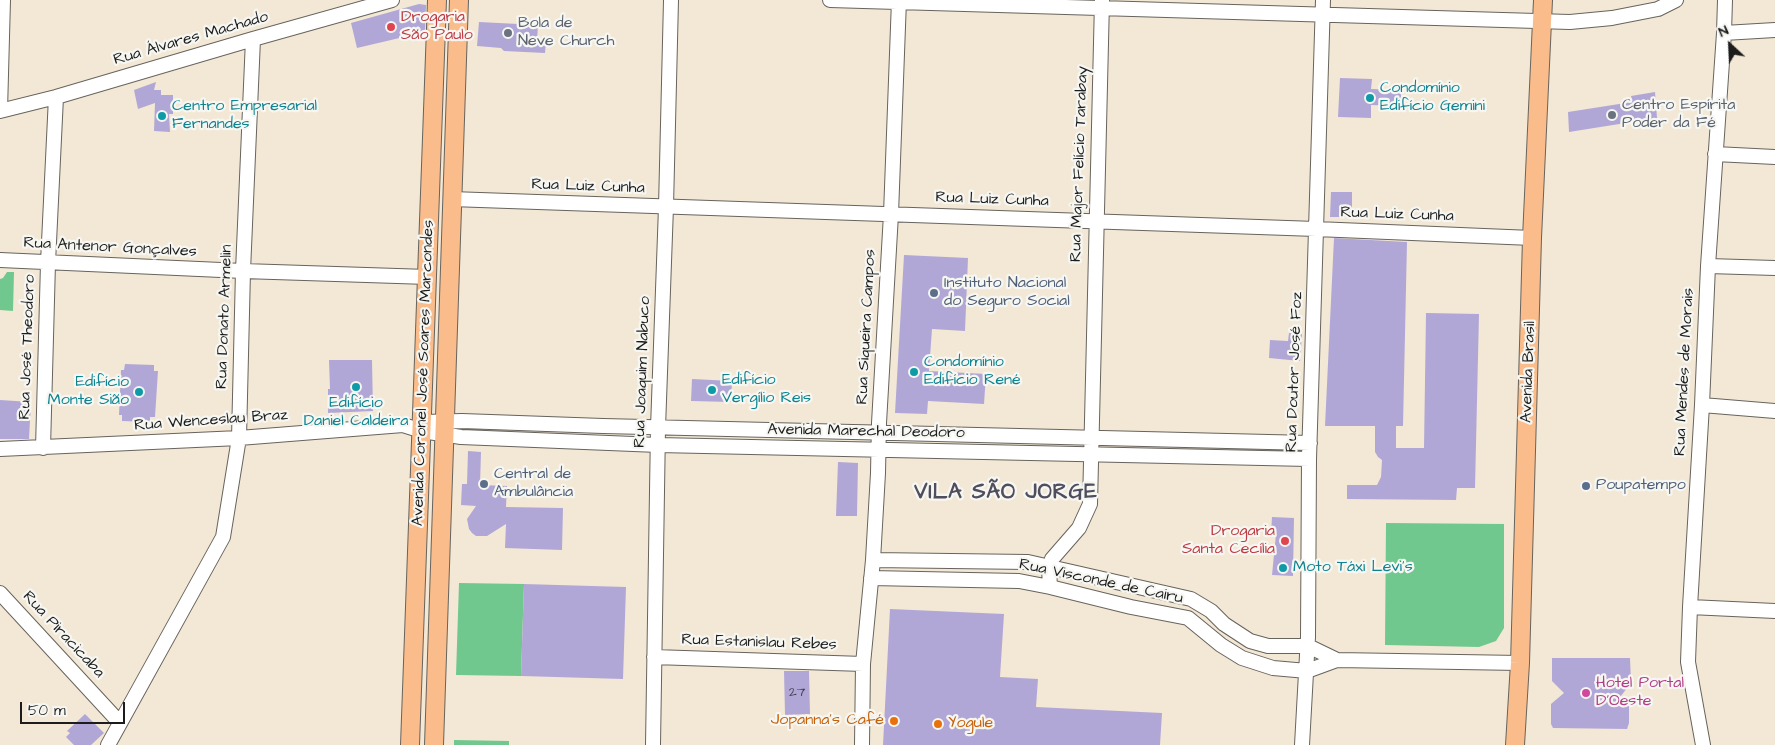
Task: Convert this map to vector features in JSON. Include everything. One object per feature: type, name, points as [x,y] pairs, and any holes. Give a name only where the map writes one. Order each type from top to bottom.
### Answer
[{"type":"main road","name":"Avenida Coronel José Soares Marcondes","points":[[410,745],[437,0]]},
{"type":"main road","name":"Avenida Coronel José Soares Marcondes","points":[[434,745],[451,192],[459,0]]},
{"type":"main road","name":"Avenida Brasil","points":[[1515,745],[1520,663],[1532,238],[1542,0]]},
{"type":"main road","points":[[431,183],[451,192]]},
{"type":"street","name":"Rua Álvares Machado","points":[[0,111],[56,97],[392,0]]},
{"type":"street","name":"Rua Joaquim Nabuco","points":[[653,745],[658,428],[671,0]]},
{"type":"street","points":[[830,0],[1323,7],[1570,22],[1612,18],[1658,9],[1676,0]]},
{"type":"street","name":"Rua Mendes de Morais","points":[[1703,745],[1688,662],[1708,266],[1725,0]]},
{"type":"street","name":"Rua Siqueira Campos","points":[[862,745],[863,664],[873,560],[879,449],[878,433],[891,214],[899,1]]},
{"type":"street","name":"Rua Major Felício Tarabay","points":[[1049,568],[1052,558],[1079,528],[1090,504],[1102,5]]},
{"type":"street","name":"Rua Doutor José Foz","points":[[1302,745],[1308,646],[1310,442],[1323,7]]},
{"type":"street","points":[[0,111],[2,9]]},
{"type":"street","points":[[1724,33],[1775,30]]},
{"type":"street","name":"Rua Donato Armelin","points":[[108,745],[223,537],[238,438],[253,39]]},
{"type":"street","name":"Rua José Theodoro","points":[[42,448],[56,97]]},
{"type":"street","points":[[1715,154],[1775,157]]},
{"type":"street","name":"Rua Luiz Cunha","points":[[451,192],[666,207],[1532,238]]},
{"type":"street","name":"Rua Antenor Gonçalves","points":[[0,260],[428,277]]},
{"type":"street","points":[[1708,266],[1775,268]]},
{"type":"street","points":[[1702,405],[1775,411]]},
{"type":"street","name":"Rua Wenceslau Braz","points":[[0,449],[238,438],[403,425],[423,427]]},
{"type":"street","name":"Avenida Marechal Deodoro","points":[[423,427],[658,444],[1310,459]]},
{"type":"street","name":"Avenida Marechal Deodoro","points":[[444,428],[658,428],[1310,442]]},
{"type":"street","name":"Rua Visconde de Cairu","points":[[873,560],[1028,562],[1191,599],[1211,610],[1224,624],[1250,641],[1268,646],[1308,646],[1337,660]]},
{"type":"street","points":[[1049,568],[1050,587]]},
{"type":"street","name":"Rua Visconde de Cairu","points":[[871,578],[1019,581],[1050,587],[1131,607],[1188,618],[1221,645],[1242,658],[1273,668],[1306,671],[1337,660],[1520,663]]},
{"type":"street","name":"Rua Piracicaba","points":[[0,593],[120,723]]},
{"type":"street","points":[[1690,607],[1775,611]]},
{"type":"street","name":"Rua Estanislau Rebes","points":[[654,657],[863,664]]},
{"type":"green space","points":[[7,272],[14,272],[13,311],[0,310],[0,279]]},
{"type":"green space","points":[[1386,523],[1504,524],[1504,628],[1496,641],[1479,647],[1385,645]]},
{"type":"green space","points":[[459,583],[524,584],[521,676],[456,675]]},
{"type":"green space","points":[[454,740],[509,741],[509,745],[454,745]]},
{"type":"building","name":"Drogaria São Paulo","points":[[419,4],[426,5],[425,32],[357,48],[351,23]]},
{"type":"building","name":"Bola de Neve Church","points":[[479,22],[538,25],[537,41],[546,41],[545,53],[504,51],[501,48],[477,46]]},
{"type":"building","name":"Condomínio Edifício Gemini","points":[[1340,78],[1372,79],[1371,89],[1401,90],[1401,106],[1371,105],[1371,118],[1338,117]]},
{"type":"building","name":"Centro Empresarial Fernandes","points":[[156,82],[154,90],[161,90],[161,95],[173,95],[173,114],[169,114],[170,132],[154,131],[155,103],[138,109],[134,90]]},
{"type":"building","name":"Centro Espírita Poder da Fé","points":[[1655,92],[1657,118],[1569,132],[1568,112],[1632,102],[1631,96]]},
{"type":"building","points":[[1331,192],[1352,192],[1352,217],[1330,217]]},
{"type":"building","points":[[1334,238],[1407,242],[1403,426],[1396,426],[1396,448],[1424,448],[1426,313],[1479,314],[1475,488],[1457,488],[1456,500],[1347,499],[1347,485],[1377,485],[1381,477],[1382,460],[1375,452],[1375,426],[1325,426]]},
{"type":"building","points":[[904,255],[968,258],[965,331],[932,329],[929,371],[986,374],[984,404],[928,401],[927,414],[895,413]]},
{"type":"building","points":[[1289,333],[1302,334],[1300,361],[1269,358],[1270,340],[1288,341]]},
{"type":"building","name":"Edifício Daniel Caldeira","points":[[329,360],[372,360],[373,411],[328,413],[328,389],[330,389]]},
{"type":"building","name":"Edifício Monte Sião","points":[[125,364],[154,365],[154,371],[158,371],[155,417],[150,417],[150,422],[122,421],[122,415],[119,415],[121,370],[124,370]]},
{"type":"building","name":"Edifício Vergílio Reis","points":[[692,379],[732,381],[731,402],[691,401]]},
{"type":"building","points":[[0,400],[31,402],[29,439],[0,439]]},
{"type":"building","points":[[468,451],[481,452],[480,485],[507,486],[506,507],[563,508],[562,550],[505,548],[506,524],[487,536],[476,536],[472,533],[467,519],[476,506],[461,505],[462,484],[467,484]]},
{"type":"building","points":[[838,462],[858,463],[857,516],[836,516]]},
{"type":"building","points":[[1272,517],[1294,518],[1293,576],[1272,575],[1276,534],[1271,534]]},
{"type":"building","points":[[524,584],[626,587],[623,679],[521,676]]},
{"type":"building","points":[[890,609],[1004,614],[1000,677],[1038,679],[1036,707],[1162,713],[1160,745],[883,745]]},
{"type":"building","name":"Hotel Portal D'Oeste","points":[[1552,658],[1630,658],[1631,683],[1617,701],[1629,704],[1629,723],[1627,729],[1553,728],[1551,724],[1551,704],[1564,693],[1552,681]]},
{"type":"building","points":[[784,671],[809,671],[810,714],[785,715]]},
{"type":"building","points":[[85,714],[104,733],[91,745],[74,745],[66,737],[70,733],[67,731]]},
{"type":"place","name":"Drogaria São Paulo","points":[[391,27]]},
{"type":"place","name":"Bola de Neve Church","points":[[508,33]]},
{"type":"place","name":"Condomínio Edifício Gemini","points":[[1370,98]]},
{"type":"place","name":"Centro Espírita Poder da Fé","points":[[1612,115]]},
{"type":"place","name":"Centro Empresarial Fernandes","points":[[162,116]]},
{"type":"place","name":"Instituto Nacional do Seguro Social","points":[[934,293]]},
{"type":"place","name":"Condomínio Edifício René","points":[[914,372]]},
{"type":"place","name":"Edifício Daniel Caldeira","points":[[356,387]]},
{"type":"place","name":"Edifício Vergílio Reis","points":[[712,390]]},
{"type":"place","name":"Edifício Monte Sião","points":[[139,392]]},
{"type":"place","name":"Central de Ambulância","points":[[484,484]]},
{"type":"place","name":"Poupatempo","points":[[1586,486]]},
{"type":"place","name":"Drogaria Santa Cecília","points":[[1285,541]]},
{"type":"place","name":"Moto Táxi Levi's","points":[[1283,568]]},
{"type":"place","name":"Hotel Portal D'Oeste","points":[[1586,693]]},
{"type":"place","name":"Jopanna's Café","points":[[894,721]]},
{"type":"place","name":"Yogule","points":[[938,724]]},
{"type":"district","name":"VILA SÃO JORGE","points":[[1006,494]]}]
